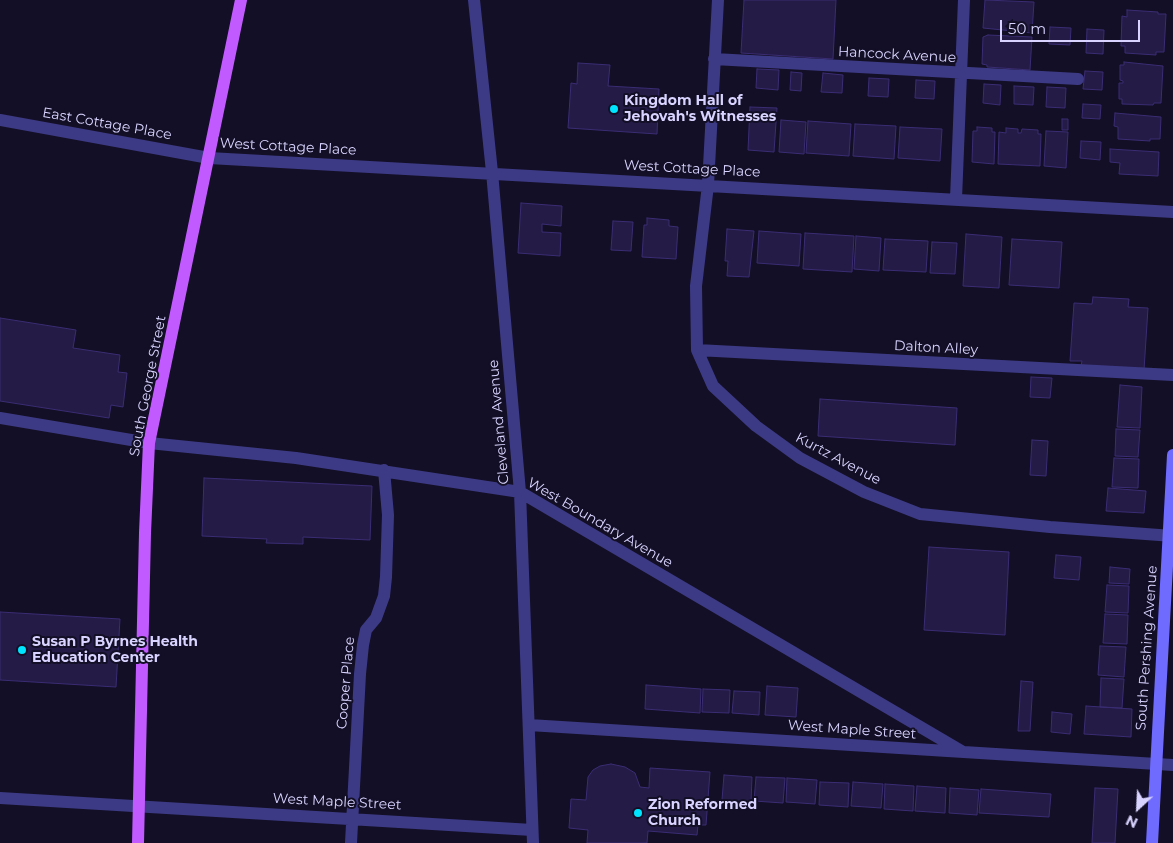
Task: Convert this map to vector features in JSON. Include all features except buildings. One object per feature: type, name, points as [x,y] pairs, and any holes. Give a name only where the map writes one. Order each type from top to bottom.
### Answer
[{"type":"main road","name":"South George Street","points":[[138,843],[144,533],[149,443],[241,0]]},
{"type":"street","name":"Cleveland Avenue","points":[[474,0],[492,172],[520,492],[532,837]]},
{"type":"street","name":"Kurtz Avenue","points":[[718,0],[708,185],[696,286],[697,350],[713,386],[756,426],[800,458],[864,492],[920,514],[1171,536]]},
{"type":"street","points":[[956,199],[964,0]]},
{"type":"street","name":"Hancock Avenue","points":[[714,59],[1078,79]]},
{"type":"street","name":"East Cottage Place","points":[[0,120],[209,158]]},
{"type":"street","name":"West Cottage Place","points":[[209,158],[492,172],[1173,212]]},
{"type":"street","name":"Dalton Alley","points":[[697,350],[1173,375]]},
{"type":"street","name":"West Boundary Avenue","points":[[0,418],[149,443],[296,458],[520,492],[963,752]]},
{"type":"street","name":"South Pershing Avenue","points":[[1152,843],[1155,764],[1171,536],[1173,455]]},
{"type":"street","name":"Cooper Place","points":[[351,843],[363,644],[366,630],[376,618],[384,596],[386,577],[388,515],[384,470]]},
{"type":"street","name":"West Maple Street","points":[[529,725],[1173,764]]},
{"type":"street","name":"West Maple Street","points":[[0,798],[352,818],[532,837]]},
{"type":"place","name":"Kingdom Hall of Jehovah's Witnesses","points":[[614,109]]},
{"type":"place","name":"Susan P Byrnes Health Education Center","points":[[22,650]]},
{"type":"place","name":"Zion Reformed Church","points":[[638,813]]}]
